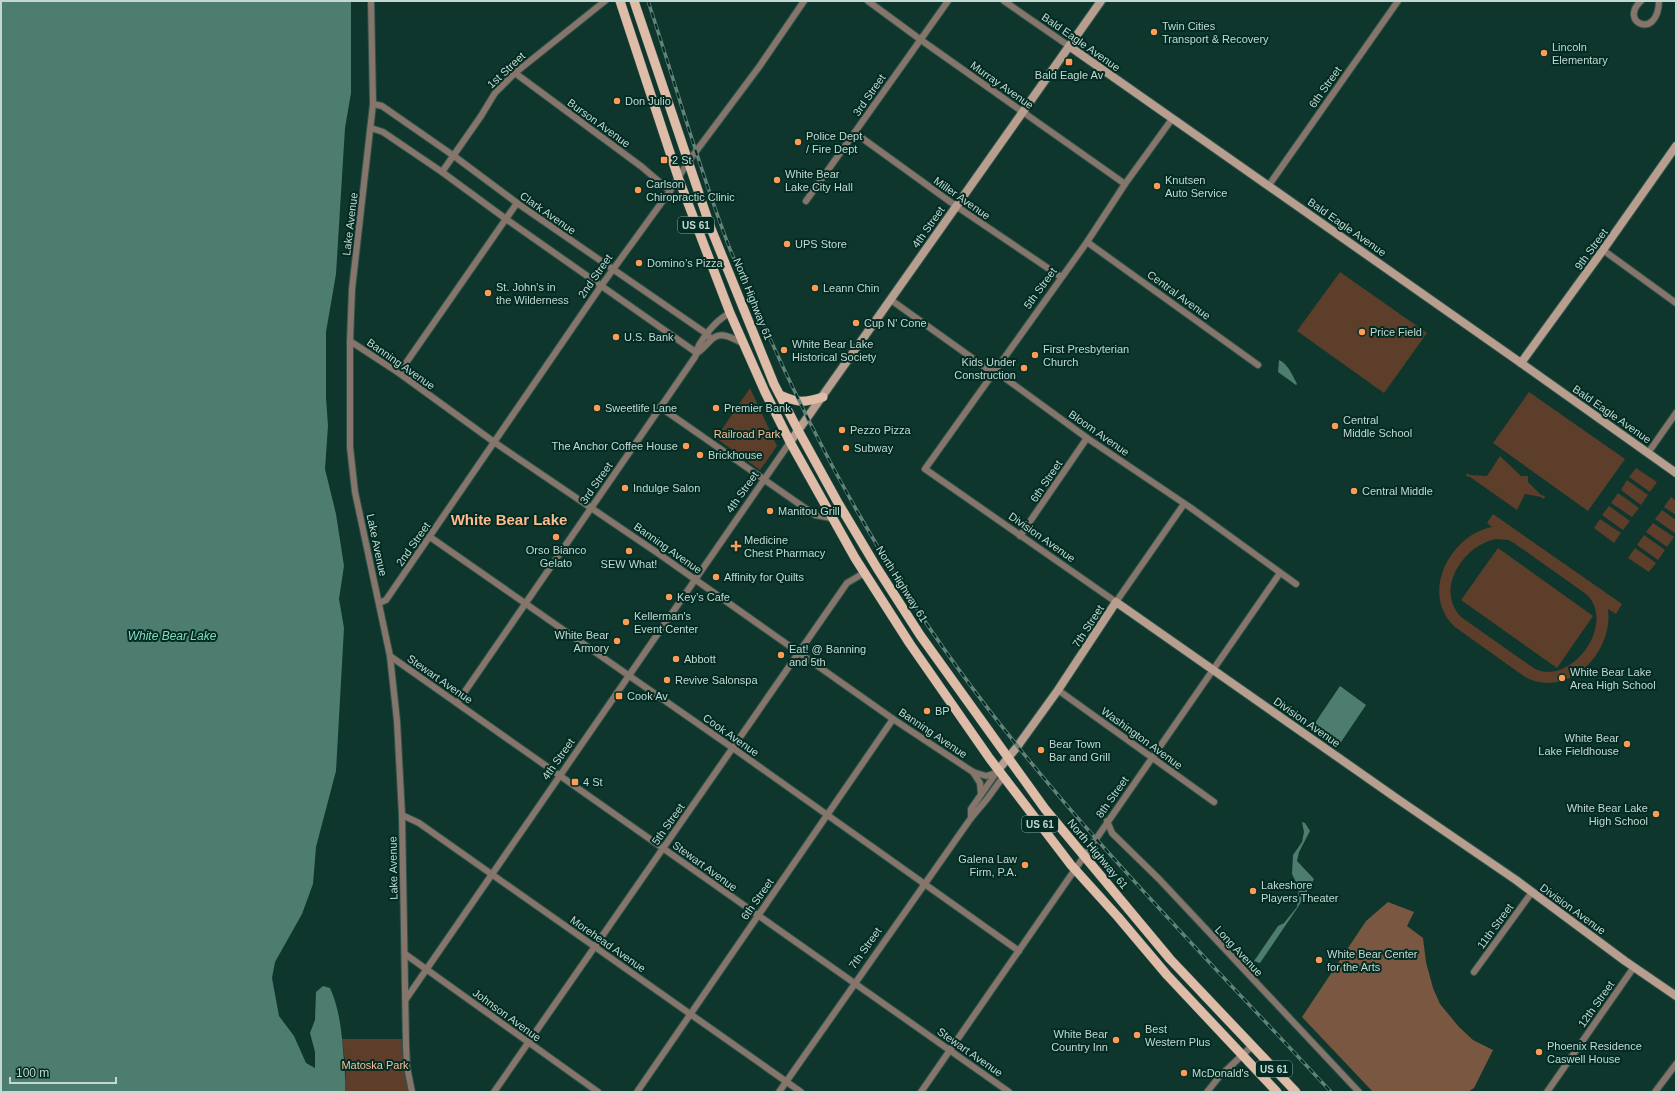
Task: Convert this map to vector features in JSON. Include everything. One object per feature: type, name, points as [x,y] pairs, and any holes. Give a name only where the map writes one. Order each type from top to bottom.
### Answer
[{"type":"main road","name":"US 61","points":[[620,1],[678,177],[730,313],[765,392],[790,442],[831,518],[864,573],[910,644],[999,773],[1074,869],[1118,917],[1167,975],[1277,1092]]},
{"type":"main road","name":"North Highway 61","points":[[634,1],[710,226],[749,323],[780,395],[837,501],[920,634],[1045,809],[1170,959],[1296,1092]]},
{"type":"main road","points":[[730,313],[742,317],[749,323]]},
{"type":"main road","points":[[780,395],[793,401],[803,402],[823,397]]},
{"type":"main road","points":[[864,573],[870,571],[875,572],[884,578]]},
{"type":"street","name":"Lake Avenue","points":[[371,1],[373,104],[352,290],[350,341],[351,464],[355,492],[390,656],[399,746],[402,815],[407,1068],[412,1092]]},
{"type":"street","name":"1st Street","points":[[442,172],[495,93],[515,73],[604,1]]},
{"type":"street","name":"2nd Street","points":[[379,603],[386,600],[600,286],[670,191],[688,162],[754,73],[804,1]]},
{"type":"street","name":"Murray Avenue","points":[[868,1],[1125,184]]},
{"type":"street","name":"3rd Street","points":[[806,201],[948,1]]},
{"type":"street","name":"Bald Eagle Avenue","points":[[1004,1],[1269,185],[1676,473]]},
{"type":"street","name":"4th Street","points":[[405,1000],[798,430],[823,397],[1101,1]]},
{"type":"street","name":"6th Street","points":[[1269,185],[1398,1]]},
{"type":"street","points":[[1641,1],[1634,9],[1634,13],[1636,21],[1644,25],[1653,22],[1656,17],[1659,1]]},
{"type":"street","name":"Burson Avenue","points":[[515,73],[642,167],[670,191]]},
{"type":"street","name":"Clark Avenue","points":[[373,104],[382,106],[454,156],[517,203],[707,334],[711,340]]},
{"type":"street","name":"5th Street","points":[[925,469],[1087,242],[1125,184],[1172,119]]},
{"type":"street","points":[[371,128],[383,132],[442,172],[600,286],[697,353]]},
{"type":"street","name":"Miller Avenue","points":[[855,133],[956,206],[1061,277]]},
{"type":"street","name":"9th Street","points":[[1522,363],[1676,146]]},
{"type":"street","points":[[398,373],[517,203]]},
{"type":"street","name":"Central Avenue","points":[[1087,242],[1258,365]]},
{"type":"street","points":[[1603,250],[1676,303]]},
{"type":"street","name":"Bloom Avenue","points":[[891,300],[989,370],[998,373],[1296,584]]},
{"type":"street","name":"3rd Street","points":[[697,353],[698,347],[721,317],[730,313]]},
{"type":"street","points":[[711,340],[718,335],[725,335],[744,344]]},
{"type":"street","name":"3rd Street","points":[[457,703],[697,353],[702,350],[711,340]]},
{"type":"street","name":"Banning Avenue","points":[[350,341],[398,373],[494,442],[591,507],[893,719],[973,772],[986,776],[999,773]]},
{"type":"street","points":[[660,407],[815,515],[831,518]]},
{"type":"street","points":[[1648,453],[1676,413]]},
{"type":"street","name":"6th Street","points":[[1020,536],[1088,438]]},
{"type":"street","name":"Division Avenue","points":[[925,469],[1532,892],[1676,996]]},
{"type":"street","name":"7th Street","points":[[779,1092],[924,883],[971,818],[987,799],[1008,758],[1058,690],[1116,602],[1184,504]]},
{"type":"street","name":"Cook Avenue","points":[[430,537],[524,604],[733,748],[1019,951]]},
{"type":"street","name":"5th Street","points":[[494,1092],[847,583],[864,573]]},
{"type":"street","name":"8th Street","points":[[921,1092],[1065,885],[1074,869],[1212,669],[1280,573]]},
{"type":"street","name":"Stewart Avenue","points":[[390,656],[757,916],[1009,1092]]},
{"type":"street","name":"Washington Avenue","points":[[1058,690],[1214,802]]},
{"type":"street","name":"6th Street","points":[[637,1092],[893,719]]},
{"type":"street","name":"Banning Avenue","points":[[973,772],[980,783],[981,794]]},
{"type":"street","name":"7th Street","points":[[971,818],[971,809],[981,794],[999,773]]},
{"type":"street","name":"Morehead Avenue","points":[[402,815],[419,824],[801,1092]]},
{"type":"street","name":"Long Avenue","points":[[1107,821],[1112,834],[1159,879],[1358,1092]]},
{"type":"street","name":"11th Street","points":[[1474,972],[1532,892]]},
{"type":"street","name":"Johnson Avenue","points":[[404,954],[598,1092]]},
{"type":"street","name":"12th Street","points":[[1546,1092],[1634,967]]},
{"type":"street","points":[[1207,1092],[1218,1077],[1253,1045]]},
{"type":"street","points":[[1656,1092],[1676,1064]]},
{"type":"green space","name":"Price Field","points":[[1340,272],[1427,333],[1384,393],[1297,331]]},
{"type":"green space","name":"Railroad Park","points":[[750,388],[777,446],[760,470],[716,438]]},
{"type":"green space","points":[[1529,392],[1625,459],[1588,511],[1493,443]]},
{"type":"green space","points":[[1500,456],[1521,476],[1528,476],[1528,482],[1541,495],[1545,496],[1544,499],[1525,494],[1517,510],[1470,477],[1466,476],[1467,473],[1470,475],[1487,476]]},
{"type":"green space","points":[[1636,468],[1657,482],[1650,492],[1629,477]]},
{"type":"green space","points":[[1627,480],[1648,495],[1641,505],[1621,490]]},
{"type":"green space","points":[[1618,493],[1639,508],[1632,517],[1611,503]]},
{"type":"green space","points":[[1671,497],[1676,501],[1676,515],[1664,507]]},
{"type":"green space","points":[[1609,506],[1630,521],[1623,530],[1602,515]]},
{"type":"green space","points":[[1662,510],[1676,520],[1676,534],[1655,519]]},
{"type":"green space","points":[[1493,514],[1622,604],[1616,614],[1608,609],[1608,625],[1604,641],[1596,655],[1585,668],[1572,677],[1557,682],[1541,682],[1525,677],[1455,627],[1445,614],[1440,599],[1440,583],[1444,568],[1452,553],[1463,541],[1477,532],[1492,527],[1487,523]],"holes":[[[1496,539],[1508,540],[1586,594],[1594,606],[1596,620],[1594,635],[1576,660],[1563,668],[1549,672],[1535,669],[1461,617],[1453,606],[1451,594],[1452,582],[1456,570],[1464,559],[1473,550],[1484,543]]]},
{"type":"green space","points":[[1600,519],[1621,533],[1614,543],[1594,528]]},
{"type":"green space","points":[[1653,523],[1674,537],[1667,547],[1646,532]]},
{"type":"green space","points":[[1644,535],[1665,550],[1658,560],[1637,545]]},
{"type":"green space","points":[[1498,548],[1593,616],[1557,668],[1461,600]]},
{"type":"green space","points":[[1635,548],[1656,563],[1649,572],[1628,558]]},
{"type":"green space","name":"Matoska Park","points":[[342,1039],[402,1039],[409,1092],[345,1092],[346,1068]]},
{"type":"shaded area","points":[[1388,902],[1414,912],[1407,926],[1423,938],[1426,962],[1433,988],[1440,1004],[1459,1027],[1473,1040],[1493,1050],[1474,1088],[1468,1092],[1373,1092],[1302,1017],[1366,921]]},
{"type":"water","name":"White Bear Lake","points":[[1,1],[351,1],[351,93],[345,128],[336,274],[326,332],[326,397],[328,426],[325,469],[336,514],[344,566],[339,599],[344,628],[336,771],[316,847],[313,884],[302,914],[275,962],[272,978],[279,1016],[294,1036],[306,1063],[315,1068],[315,1052],[310,1033],[315,1020],[316,992],[323,986],[330,988],[338,1010],[345,1070],[345,1092],[1,1092]]},
{"type":"water","points":[[1279,360],[1290,370],[1297,384],[1296,385],[1278,372]]},
{"type":"water","points":[[1340,686],[1366,705],[1339,745],[1313,726]]},
{"type":"water","points":[[1302,822],[1305,823],[1310,831],[1299,852],[1297,861],[1314,879],[1298,907],[1260,963],[1254,961],[1278,926],[1284,923],[1297,907],[1299,888],[1292,874],[1293,855],[1302,842],[1304,832]]},
{"type":"railway","points":[[648,1],[707,184],[735,262],[776,352],[828,458],[866,527],[907,594],[953,662],[1002,727],[1054,790],[1163,913],[1331,1092]]},
{"type":"place","name":"Twin Cities Transport & Recovery","points":[[1154,32]]},
{"type":"place","name":"Lincoln Elementary","points":[[1544,53]]},
{"type":"place","name":"Bald Eagle Av","points":[[1069,62]]},
{"type":"place","name":"Don Julio","points":[[617,101]]},
{"type":"place","name":"Police Dept / Fire Dept","points":[[798,142]]},
{"type":"place","name":"2 St","points":[[664,160]]},
{"type":"place","name":"White Bear Lake City Hall","points":[[777,180]]},
{"type":"place","name":"Knutsen Auto Service","points":[[1157,186]]},
{"type":"place","name":"Carlson Chiropractic Clinic","points":[[638,190]]},
{"type":"place","name":"UPS Store","points":[[787,244]]},
{"type":"place","name":"Domino’s Pizza","points":[[639,263]]},
{"type":"place","name":"Leann Chin","points":[[815,288]]},
{"type":"place","name":"St. John's in the Wilderness","points":[[488,293]]},
{"type":"place","name":"Cup N' Cone","points":[[856,323]]},
{"type":"place","name":"Price Field","points":[[1362,332]]},
{"type":"place","name":"U.S. Bank","points":[[616,337]]},
{"type":"place","name":"White Bear Lake Historical Society","points":[[784,350]]},
{"type":"place","name":"First Presbyterian Church","points":[[1035,355]]},
{"type":"place","name":"Kids Under Construction","points":[[1024,368]]},
{"type":"place","name":"Sweetlife Lane","points":[[597,408]]},
{"type":"place","name":"Premier Bank","points":[[716,408]]},
{"type":"place","name":"Central Middle School","points":[[1335,426]]},
{"type":"place","name":"Pezzo Pizza","points":[[842,430]]},
{"type":"place","name":"The Anchor Coffee House","points":[[686,446]]},
{"type":"place","name":"Subway","points":[[846,448]]},
{"type":"place","name":"Brickhouse","points":[[700,455]]},
{"type":"place","name":"Indulge Salon","points":[[625,488]]},
{"type":"place","name":"Central Middle","points":[[1354,491]]},
{"type":"place","name":"Manitou Grill","points":[[770,511]]},
{"type":"place","name":"Orso Bianco Gelato","points":[[556,537]]},
{"type":"place","name":"Medicine Chest Pharmacy","points":[[736,546]]},
{"type":"place","name":"SEW What!","points":[[629,551]]},
{"type":"place","name":"Affinity for Quilts","points":[[716,577]]},
{"type":"place","name":"Key’s Cafe","points":[[669,597]]},
{"type":"place","name":"Kellerman's Event Center","points":[[626,622]]},
{"type":"place","name":"White Bear Armory","points":[[617,641]]},
{"type":"place","name":"Eat! @ Banning and 5th","points":[[781,655]]},
{"type":"place","name":"Abbott","points":[[676,659]]},
{"type":"place","name":"White Bear Lake Area High School","points":[[1562,678]]},
{"type":"place","name":"Revive Salonspa","points":[[667,680]]},
{"type":"place","name":"Cook Av","points":[[619,696]]},
{"type":"place","name":"BP","points":[[927,711]]},
{"type":"place","name":"White Bear Lake Fieldhouse","points":[[1627,744]]},
{"type":"place","name":"Bear Town Bar and Grill","points":[[1041,750]]},
{"type":"place","name":"4 St","points":[[575,782]]},
{"type":"place","name":"White Bear Lake High School","points":[[1656,814]]},
{"type":"place","name":"Galena Law Firm, P.A.","points":[[1025,865]]},
{"type":"place","name":"Lakeshore Players Theater","points":[[1253,891]]},
{"type":"place","name":"White Bear Center for the Arts","points":[[1319,960]]},
{"type":"place","name":"Best Western Plus","points":[[1137,1035]]},
{"type":"place","name":"White Bear Country Inn","points":[[1116,1040]]},
{"type":"place","name":"Phoenix Residence Caswell House","points":[[1539,1052]]},
{"type":"place","name":"McDonald's","points":[[1184,1073]]},
{"type":"district","name":"White Bear Lake","points":[[509,520]]}]
